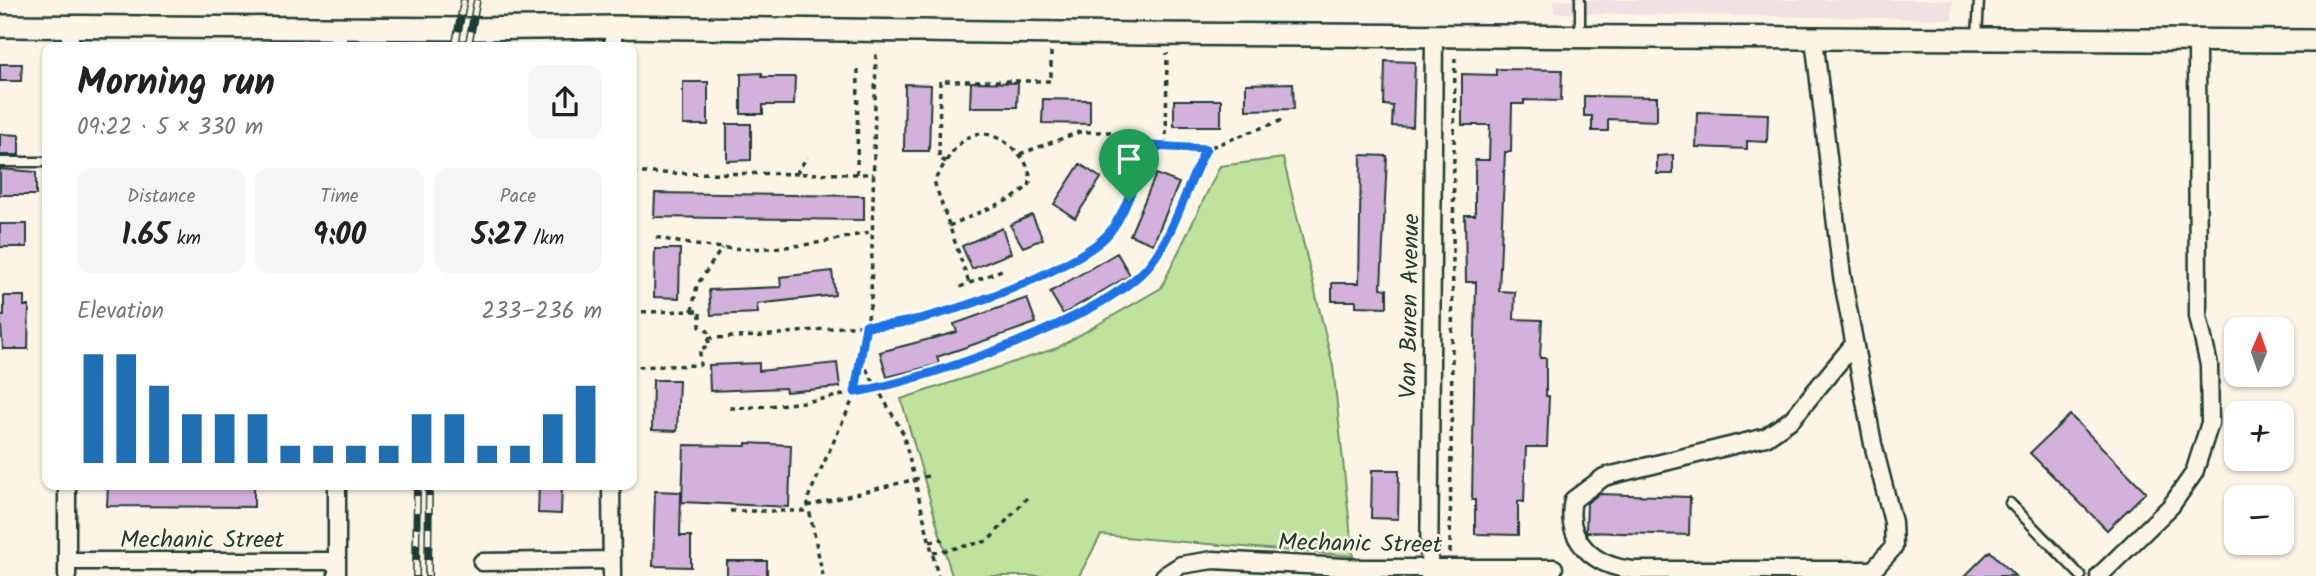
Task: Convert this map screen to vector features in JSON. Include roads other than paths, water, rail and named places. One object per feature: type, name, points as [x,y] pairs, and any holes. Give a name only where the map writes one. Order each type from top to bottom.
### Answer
[{"type":"street","points":[[0,26],[70,37],[1434,36],[2316,41]]},
{"type":"street","name":"Van Buren Avenue","points":[[1429,571],[1434,36]]},
{"type":"street","points":[[1814,38],[1842,276],[1873,444],[1893,522],[1894,547],[1879,567],[1873,570],[1620,569],[1589,555],[1572,532],[1570,514],[1573,500],[1604,477],[1766,437],[1792,419],[1854,344]]},
{"type":"street","points":[[2099,576],[2171,506],[2194,473],[2210,423],[2209,365],[2198,316],[2197,40]]},
{"type":"street","points":[[67,569],[68,490]]},
{"type":"street","points":[[337,490],[337,569]]},
{"type":"street","points":[[482,562],[612,568],[611,490]]},
{"type":"street","name":"Mechanic Street","points":[[1166,574],[1181,565],[1213,560],[1429,571],[1449,567],[1554,568]]},
{"type":"street","name":"Mechanic Street","points":[[67,569],[337,569]]},
{"type":"lane","points":[[1580,0],[1580,37]]},
{"type":"lane","points":[[1977,39],[1979,0]]},
{"type":"lane","points":[[0,162],[42,162]]},
{"type":"lane","points":[[2010,503],[2081,576]]},
{"type":"railway","points":[[456,42],[464,0]]},
{"type":"railway","points":[[469,42],[477,0]]},
{"type":"railway","points":[[416,576],[417,490]]},
{"type":"railway","points":[[428,576],[429,490]]}]
